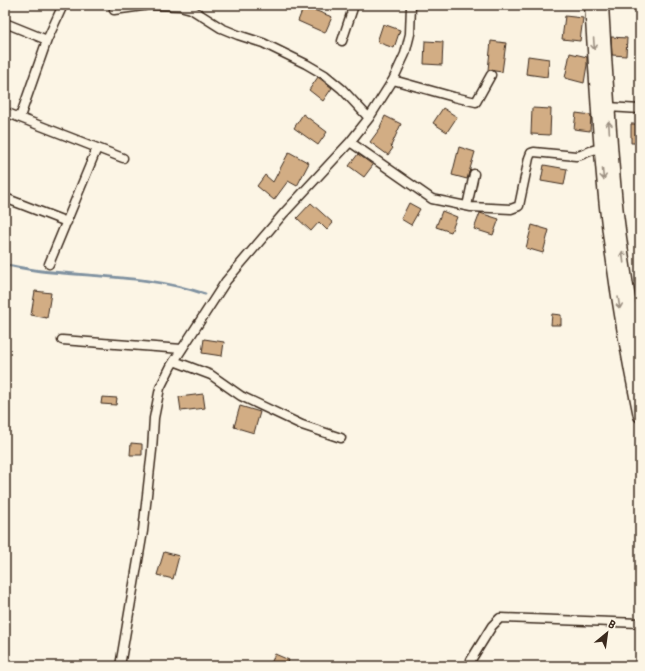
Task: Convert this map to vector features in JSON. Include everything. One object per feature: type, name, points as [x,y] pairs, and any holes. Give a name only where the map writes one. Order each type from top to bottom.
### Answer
[{"type":"main road","points":[[591,5],[601,149],[613,267],[621,318],[640,416]]},
{"type":"main road","points":[[602,5],[608,107],[618,223],[640,364]]},
{"type":"street","points":[[20,117],[47,40],[63,5]]},
{"type":"street","points":[[114,10],[151,5],[184,6],[221,28],[263,43],[325,75],[342,89],[369,118]]},
{"type":"street","points":[[342,41],[354,5]]},
{"type":"street","points":[[120,666],[143,531],[154,418],[160,388],[174,361],[226,281],[284,213],[350,142],[369,118],[393,80],[405,54],[410,34],[411,5]]},
{"type":"street","points":[[5,23],[47,40]]},
{"type":"street","points":[[393,80],[476,102],[491,75]]},
{"type":"street","points":[[608,107],[640,109]]},
{"type":"street","points":[[5,112],[123,158]]},
{"type":"street","points":[[350,142],[426,196],[438,201],[467,206],[512,209],[519,206],[531,153],[576,156],[583,155],[589,150],[601,149]]},
{"type":"street","points":[[49,264],[97,148]]},
{"type":"street","points":[[467,206],[474,174]]},
{"type":"street","points":[[5,198],[67,222]]},
{"type":"street","points":[[62,340],[182,349]]},
{"type":"street","points":[[174,361],[211,375],[241,396],[302,425],[342,438]]},
{"type":"street","points":[[471,660],[497,619],[500,618],[508,617],[640,623]]},
{"type":"building","points":[[304,6],[332,17],[325,33],[298,21]]},
{"type":"building","points":[[565,16],[583,18],[580,41],[562,39]]},
{"type":"building","points":[[383,24],[400,30],[394,48],[377,42]]},
{"type":"building","points":[[611,37],[627,38],[626,56],[612,55]]},
{"type":"building","points":[[425,41],[443,42],[442,65],[424,64]]},
{"type":"building","points":[[491,41],[506,43],[502,72],[488,70]]},
{"type":"building","points":[[570,53],[587,57],[584,83],[565,78]]},
{"type":"building","points":[[528,56],[549,59],[547,77],[526,74]]},
{"type":"building","points":[[318,77],[332,88],[323,101],[309,90]]},
{"type":"building","points":[[443,108],[457,117],[447,132],[433,123]]},
{"type":"building","points":[[532,108],[551,109],[550,135],[531,134]]},
{"type":"building","points":[[576,113],[591,115],[590,131],[574,129]]},
{"type":"building","points":[[303,114],[327,132],[318,145],[294,128]]},
{"type":"building","points":[[385,116],[401,124],[391,146],[393,148],[388,155],[370,142],[381,127]]},
{"type":"building","points":[[631,124],[640,124],[640,143],[631,143]]},
{"type":"building","points":[[459,147],[475,152],[467,179],[452,175]]},
{"type":"building","points":[[289,152],[309,163],[297,186],[288,181],[274,200],[257,186],[265,175],[273,182]]},
{"type":"building","points":[[358,154],[373,165],[364,177],[349,166]]},
{"type":"building","points":[[544,165],[567,169],[564,185],[541,181]]},
{"type":"building","points":[[311,203],[333,223],[327,230],[319,222],[311,231],[297,218]]},
{"type":"building","points":[[409,203],[420,209],[411,225],[401,219]]},
{"type":"building","points":[[442,211],[457,217],[451,232],[436,227]]},
{"type":"building","points":[[480,213],[499,219],[493,235],[474,229]]},
{"type":"building","points":[[532,225],[549,230],[543,253],[526,248]]},
{"type":"building","points":[[35,291],[51,293],[47,318],[31,315]]},
{"type":"building","points":[[552,314],[561,315],[561,325],[551,325]]},
{"type":"building","points":[[204,339],[224,342],[222,356],[202,353]]},
{"type":"building","points":[[203,394],[205,408],[181,411],[179,397]]},
{"type":"building","points":[[102,397],[117,398],[116,405],[101,404]]},
{"type":"building","points":[[240,406],[260,412],[254,433],[234,427]]},
{"type":"building","points":[[131,443],[142,444],[142,455],[130,455]]},
{"type":"building","points":[[164,552],[179,556],[173,579],[157,575]]},
{"type":"building","points":[[275,654],[289,660],[287,666],[270,666]]},
{"type":"waterway","points":[[5,265],[45,271],[148,281],[186,288],[205,294]]}]
